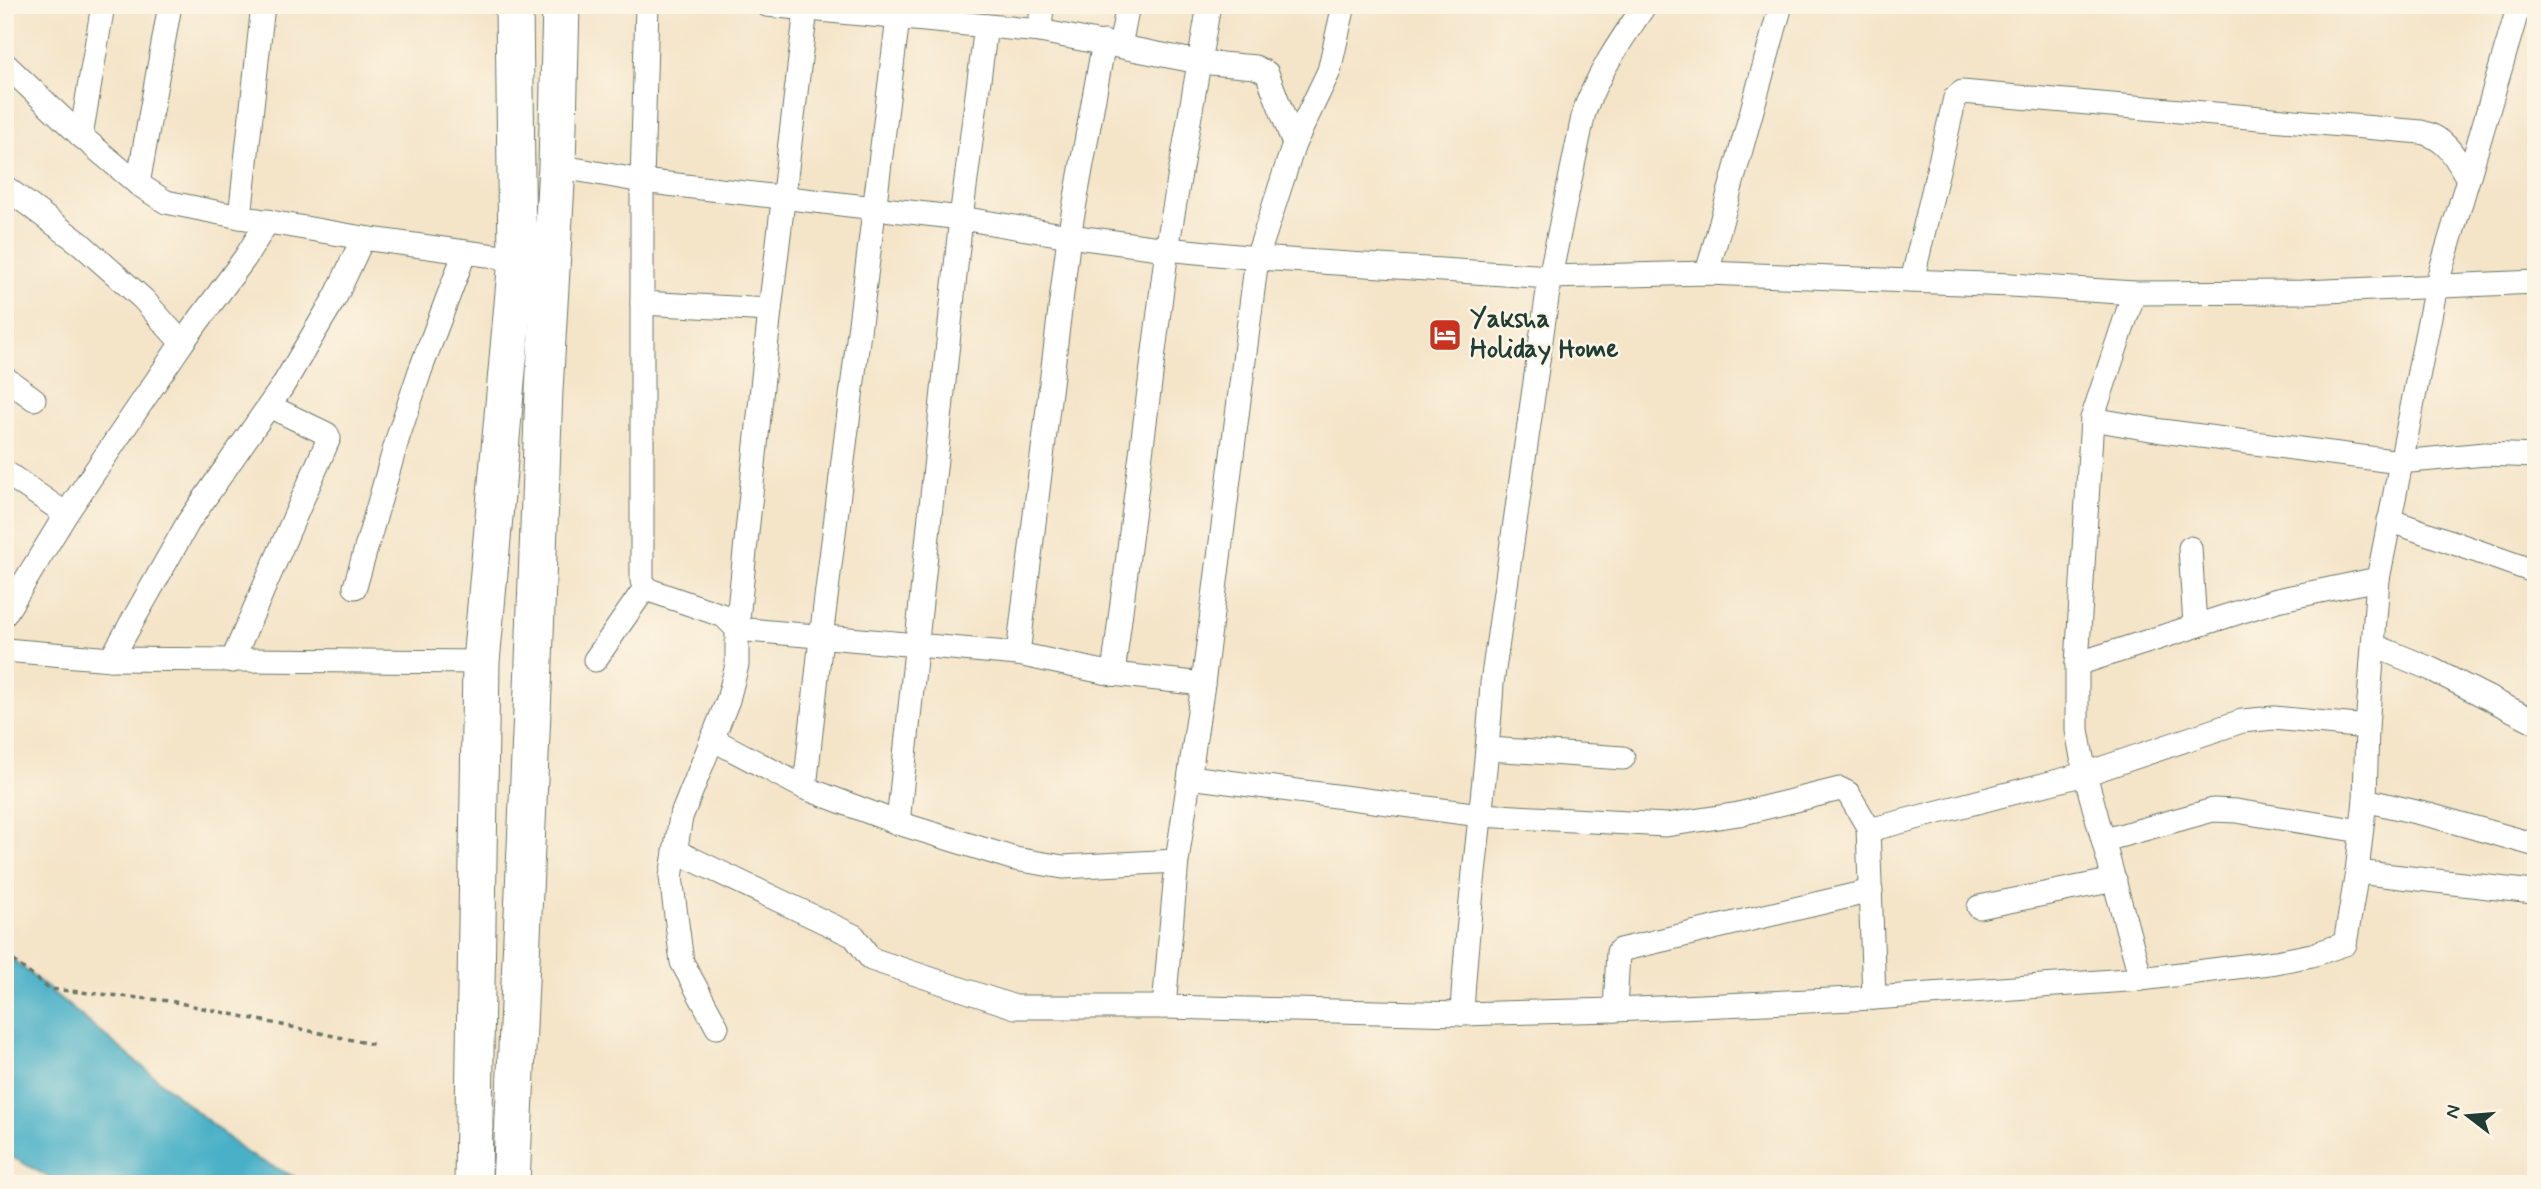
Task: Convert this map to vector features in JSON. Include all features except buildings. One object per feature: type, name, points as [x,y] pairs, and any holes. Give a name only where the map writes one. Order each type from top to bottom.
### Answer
[{"type":"highway","points":[[473,1184],[481,662],[517,259],[514,5]]},
{"type":"highway","points":[[511,1184],[544,390],[557,166],[561,5]]},
{"type":"street","points":[[81,136],[103,5]]},
{"type":"street","points":[[138,184],[170,5]]},
{"type":"street","points":[[240,217],[263,5]]},
{"type":"street","points":[[647,5],[642,181],[642,581],[645,588],[724,616],[737,629],[1018,654],[1113,674],[1203,684]]},
{"type":"street","points":[[767,5],[898,18],[947,13],[986,26],[1040,31],[1199,62],[1262,70],[1269,78],[1294,144]]},
{"type":"street","points":[[1040,31],[1042,5]]},
{"type":"street","points":[[1018,654],[1069,236],[1112,44],[1128,5]]},
{"type":"street","points":[[1113,674],[1167,249],[1209,5]]},
{"type":"street","points":[[1164,1007],[1177,860],[1203,684],[1257,258],[1294,144],[1329,71],[1345,5]]},
{"type":"street","points":[[1462,1014],[1465,944],[1489,749],[1492,683],[1550,276],[1584,112],[1592,89],[1645,5]]},
{"type":"street","points":[[1707,273],[1781,5]]},
{"type":"street","points":[[675,851],[854,936],[871,960],[1019,1007],[1164,1007],[1462,1014],[1615,1010],[1874,998],[2141,979],[2276,962],[2342,946],[2347,942],[2365,800],[2367,727],[2378,579],[2389,520],[2437,286],[2519,5]]},
{"type":"street","points":[[717,1027],[681,962],[671,877],[681,817],[728,700],[737,665],[737,629],[806,9]]},
{"type":"street","points":[[805,788],[821,638],[898,18]]},
{"type":"street","points":[[898,822],[961,218],[986,26]]},
{"type":"street","points":[[5,64],[81,136],[138,184],[166,202],[363,238],[517,259]]},
{"type":"street","points":[[1912,281],[1955,97],[1962,92],[2421,132],[2432,135],[2452,151],[2468,179]]},
{"type":"street","points":[[557,166],[642,181],[961,218],[1167,249],[1257,258],[1550,276],[1707,273],[2134,292],[2303,292],[2536,282]]},
{"type":"street","points":[[5,187],[81,244],[143,299],[182,343]]},
{"type":"street","points":[[5,614],[66,514],[268,221]]},
{"type":"street","points":[[111,659],[189,521],[269,406],[336,296],[363,238]]},
{"type":"street","points":[[355,587],[398,437],[465,252]]},
{"type":"street","points":[[2134,292],[2092,419],[2077,664],[2077,730],[2085,774],[2141,979]]},
{"type":"street","points":[[642,303],[771,310]]},
{"type":"street","points":[[5,378],[34,399]]},
{"type":"street","points":[[232,661],[329,438],[327,434],[269,406]]},
{"type":"street","points":[[2092,419],[2162,431],[2400,462],[2485,454],[2536,456]]},
{"type":"street","points":[[5,472],[66,514]]},
{"type":"street","points":[[2389,520],[2536,572]]},
{"type":"street","points":[[2190,548],[2195,625]]},
{"type":"street","points":[[2077,664],[2277,600],[2378,579]]},
{"type":"street","points":[[595,660],[645,588]]},
{"type":"street","points":[[2375,646],[2431,669],[2536,722]]},
{"type":"street","points":[[5,650],[111,659],[481,662]]},
{"type":"street","points":[[1868,827],[1873,829],[2085,774],[2242,721],[2274,718],[2367,727]]},
{"type":"street","points":[[712,739],[805,788],[898,822],[1015,859],[1063,867],[1177,860]]},
{"type":"street","points":[[1489,749],[1623,758]]},
{"type":"street","points":[[1190,777],[1480,815],[1666,825],[1740,814],[1840,789],[1848,793],[1868,827],[1874,998]]},
{"type":"street","points":[[2365,800],[2536,845]]},
{"type":"street","points":[[2105,840],[2213,810],[2236,811],[2361,831]]},
{"type":"street","points":[[2357,872],[2533,892]]},
{"type":"street","points":[[1979,907],[2115,880]]},
{"type":"street","points":[[1615,1010],[1620,950],[1871,891]]},
{"type":"path","points":[[5,954],[49,989],[170,1001],[376,1045]]},
{"type":"water","points":[[5,953],[249,1155],[309,1184],[61,1184],[5,1153]]},
{"type":"place","name":"Yaksha Holiday Home","points":[[1445,335]]}]
